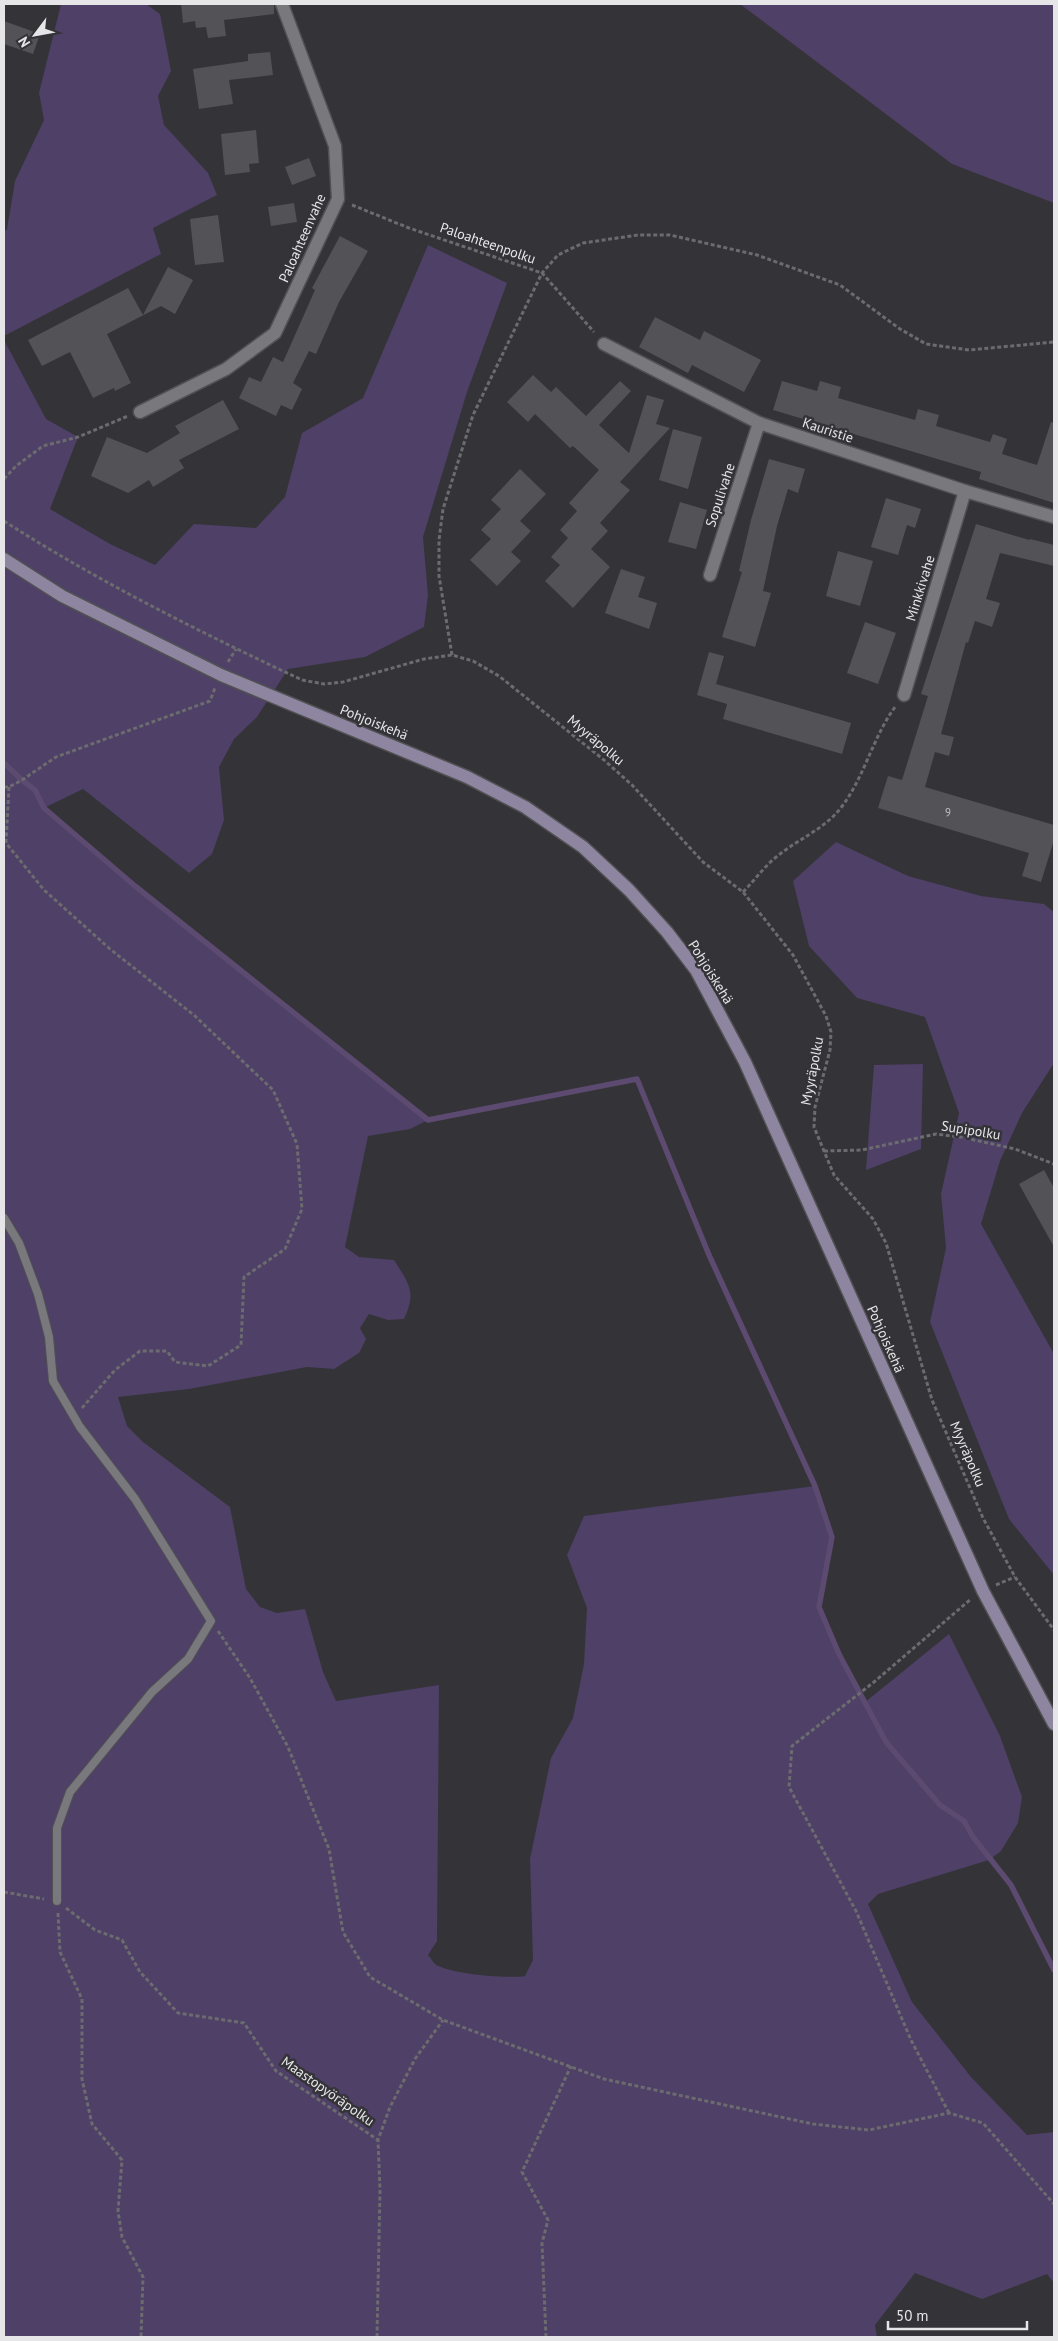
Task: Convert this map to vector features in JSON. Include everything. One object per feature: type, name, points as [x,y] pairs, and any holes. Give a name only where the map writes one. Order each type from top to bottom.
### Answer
[{"type":"main road","name":"Pohjoiskehä","points":[[4,559],[62,596],[221,675],[467,777],[525,807],[583,847],[629,890],[667,932],[696,970],[745,1062],[983,1591],[1054,1724]]},
{"type":"street","name":"Paloahteenvahe","points":[[140,412],[226,368],[275,333],[338,199],[335,146],[282,4]]},
{"type":"street","name":"Kauristie","points":[[604,344],[759,423],[965,491],[1054,517]]},
{"type":"street","name":"Sopulivahe","points":[[710,576],[759,423]]},
{"type":"street","name":"Minkkivahe","points":[[904,695],[965,491]]},
{"type":"lane","points":[[4,1218],[19,1242],[38,1294],[49,1337],[52,1381],[74,1418],[135,1499],[211,1620],[188,1658],[152,1692],[70,1792],[57,1828],[57,1901]]},
{"type":"path","name":"Paloahteenpolku","points":[[338,199],[409,228],[542,273],[604,344]]},
{"type":"path","points":[[4,521],[60,557],[138,600],[236,649],[302,680],[324,684],[343,682],[424,659],[452,655],[439,576],[439,540],[443,509],[473,415],[542,273],[558,255],[583,243],[638,235],[670,235],[757,255],[840,285],[900,329],[926,344],[969,350],[1054,342]]},
{"type":"path","points":[[4,478],[42,446],[78,437],[140,412]]},
{"type":"path","points":[[4,787],[9,787],[56,757],[210,701],[221,675],[236,649]]},
{"type":"path","name":"Myyräpolku","points":[[452,655],[473,661],[500,676],[604,760],[632,785],[703,862],[743,892],[793,955],[826,1016],[831,1032],[830,1050],[815,1107],[814,1127],[834,1175],[872,1219],[886,1244],[932,1400],[983,1518],[1014,1577],[1054,1630]]},
{"type":"path","points":[[743,892],[775,858],[827,824],[843,805],[856,785],[888,717],[904,695]]},
{"type":"path","points":[[9,787],[6,843],[11,850],[44,890],[110,949],[195,1016],[273,1090],[297,1144],[302,1209],[285,1249],[244,1277],[241,1345],[208,1366],[175,1362],[167,1351],[140,1351],[115,1370],[74,1418]]},
{"type":"path","name":"Supipolku","points":[[824,1151],[862,1150],[936,1134],[960,1136],[1015,1148],[1054,1164]]},
{"type":"path","points":[[949,2114],[907,2032],[856,1911],[789,1787],[792,1746],[874,1682],[956,1610],[983,1591],[1014,1577]]},
{"type":"path","points":[[211,1620],[250,1678],[288,1747],[329,1848],[343,1932],[370,1977],[443,2020],[604,2079],[813,2124],[869,2130],[949,2114],[982,2123],[1054,2204]]},
{"type":"path","points":[[4,1892],[57,1901],[60,1952],[82,1999],[82,2079],[92,2124],[122,2160],[118,2211],[122,2237],[143,2277],[141,2337]]},
{"type":"path","name":"Maastopyöräpolku","points":[[57,1901],[95,1930],[122,1940],[140,1972],[178,2014],[244,2022],[276,2071],[378,2140],[380,2190],[376,2337]]},
{"type":"path","points":[[378,2140],[390,2107],[415,2059],[443,2020]]},
{"type":"path","points":[[546,2337],[542,2243],[548,2220],[522,2172],[571,2066]]},
{"type":"shaded area","points":[[61,4],[146,4],[160,14],[171,71],[158,96],[164,125],[208,173],[217,195],[153,228],[161,254],[4,336],[4,232],[7,229],[15,181],[44,120],[39,93]]},
{"type":"shaded area","points":[[740,4],[1054,4],[1054,203],[952,164]]},
{"type":"shaded area","points":[[428,245],[507,283],[467,392],[423,537],[428,595],[424,627],[365,657],[288,669],[257,717],[234,739],[219,767],[224,820],[212,854],[189,873],[83,789],[44,808],[135,886],[428,1120],[410,1129],[368,1136],[345,1247],[359,1257],[394,1260],[407,1282],[411,1295],[408,1310],[404,1319],[388,1320],[369,1314],[360,1328],[366,1339],[359,1353],[334,1369],[307,1367],[189,1389],[118,1397],[127,1426],[143,1442],[230,1507],[246,1589],[260,1607],[277,1613],[305,1609],[323,1672],[336,1701],[439,1685],[437,1941],[428,1955],[435,1964],[442,1968],[465,1973],[517,1977],[525,1976],[533,1960],[530,1859],[551,1758],[573,1718],[584,1664],[587,1608],[567,1555],[584,1516],[815,1486],[832,1537],[819,1607],[839,1654],[864,1703],[949,1634],[1000,1736],[1022,1797],[1018,1823],[1001,1851],[989,1860],[878,1894],[868,1904],[912,2002],[971,2077],[1027,2135],[1054,2132],[1054,2283],[1047,2274],[982,2299],[915,2273],[875,2325],[877,2337],[4,2337],[4,340],[46,419],[78,437],[50,509],[110,544],[155,565],[194,524],[256,528],[285,497],[302,433],[363,398]]},
{"type":"shaded area","points":[[836,842],[908,876],[981,896],[1044,904],[1054,912],[1054,1063],[1022,1113],[1000,1161],[981,1224],[1054,1354],[1054,1575],[1009,1519],[930,1322],[946,1248],[941,1194],[959,1113],[925,1017],[857,998],[809,946],[793,881]]},
{"type":"shaded area","points":[[923,1064],[921,1149],[866,1170],[874,1065]]},
{"type":"building","points":[[181,4],[274,4],[274,14],[224,20],[226,36],[208,38],[206,27],[196,28],[195,21],[183,23]]},
{"type":"building","points":[[4,21],[40,34],[33,54],[4,44]]},
{"type":"building","points":[[270,52],[273,75],[229,80],[233,104],[199,109],[193,69],[248,61],[248,54]]},
{"type":"building","points":[[256,130],[259,163],[249,164],[250,172],[225,175],[221,134]]},
{"type":"building","points":[[309,158],[316,176],[292,185],[285,167]]},
{"type":"building","points":[[294,203],[297,222],[271,226],[268,207]]},
{"type":"building","points":[[218,215],[224,262],[195,265],[190,219]]},
{"type":"building","points":[[340,236],[368,251],[339,302],[316,354],[309,351],[293,383],[302,389],[292,410],[281,405],[276,416],[239,398],[249,377],[261,382],[273,357],[283,362],[315,290],[312,288]]},
{"type":"building","points":[[168,267],[193,280],[175,314],[161,306],[107,334],[131,383],[115,391],[114,388],[93,398],[70,352],[42,366],[28,340],[128,288],[143,315]]},
{"type":"building","points":[[655,317],[700,340],[704,331],[761,360],[744,392],[692,365],[688,373],[639,347]]},
{"type":"building","points":[[533,375],[551,392],[556,387],[586,416],[620,381],[631,391],[599,425],[629,453],[647,395],[664,400],[656,424],[670,428],[620,482],[630,490],[600,523],[608,531],[591,549],[610,567],[573,608],[545,581],[560,565],[551,557],[568,538],[560,530],[577,511],[569,503],[599,470],[573,446],[570,448],[535,414],[528,422],[507,402]]},
{"type":"building","points":[[782,381],[817,391],[820,381],[841,387],[838,398],[915,420],[918,409],[939,415],[936,426],[990,442],[993,434],[1007,439],[1002,454],[1037,465],[1051,422],[1054,423],[1054,503],[979,479],[981,472],[773,410]]},
{"type":"building","points":[[223,400],[239,429],[179,460],[184,468],[153,487],[149,480],[128,493],[91,476],[107,437],[147,453],[180,433],[175,426]]},
{"type":"building","points":[[673,429],[702,437],[688,489],[659,480]]},
{"type":"building","points":[[769,459],[805,469],[798,493],[788,489],[777,526],[763,591],[771,593],[755,647],[722,637],[742,572],[739,571],[751,520]]},
{"type":"building","points":[[520,469],[546,494],[520,521],[531,531],[511,552],[521,561],[497,586],[470,560],[491,539],[481,530],[501,509],[491,500]]},
{"type":"building","points":[[886,498],[921,509],[915,528],[907,525],[898,555],[871,547]]},
{"type":"building","points":[[680,502],[707,510],[696,549],[668,542]]},
{"type":"building","points":[[976,524],[1029,540],[1054,545],[1054,566],[1000,553],[986,599],[1000,603],[992,627],[975,621],[968,643],[966,642],[941,734],[954,737],[949,756],[935,752],[925,787],[1054,825],[1054,840],[1041,882],[1022,876],[1029,853],[878,808],[888,776],[902,780],[928,696],[921,694]]},
{"type":"building","points":[[838,551],[873,561],[860,606],[826,596]]},
{"type":"building","points":[[621,569],[645,577],[638,597],[657,603],[649,629],[605,613]]},
{"type":"building","points":[[865,622],[896,633],[878,684],[847,673]]},
{"type":"building","points":[[709,652],[724,656],[716,684],[851,723],[842,754],[723,719],[727,704],[697,695]]},
{"type":"building","points":[[1044,1170],[1054,1188],[1054,1247],[1019,1184]]},
{"type":"waterway","points":[[4,763],[35,790],[44,808],[135,886],[428,1120],[637,1079],[709,1255],[815,1486],[832,1537],[819,1607],[839,1654],[886,1742],[940,1805],[964,1821],[973,1837],[1011,1885],[1054,1970]]}]
